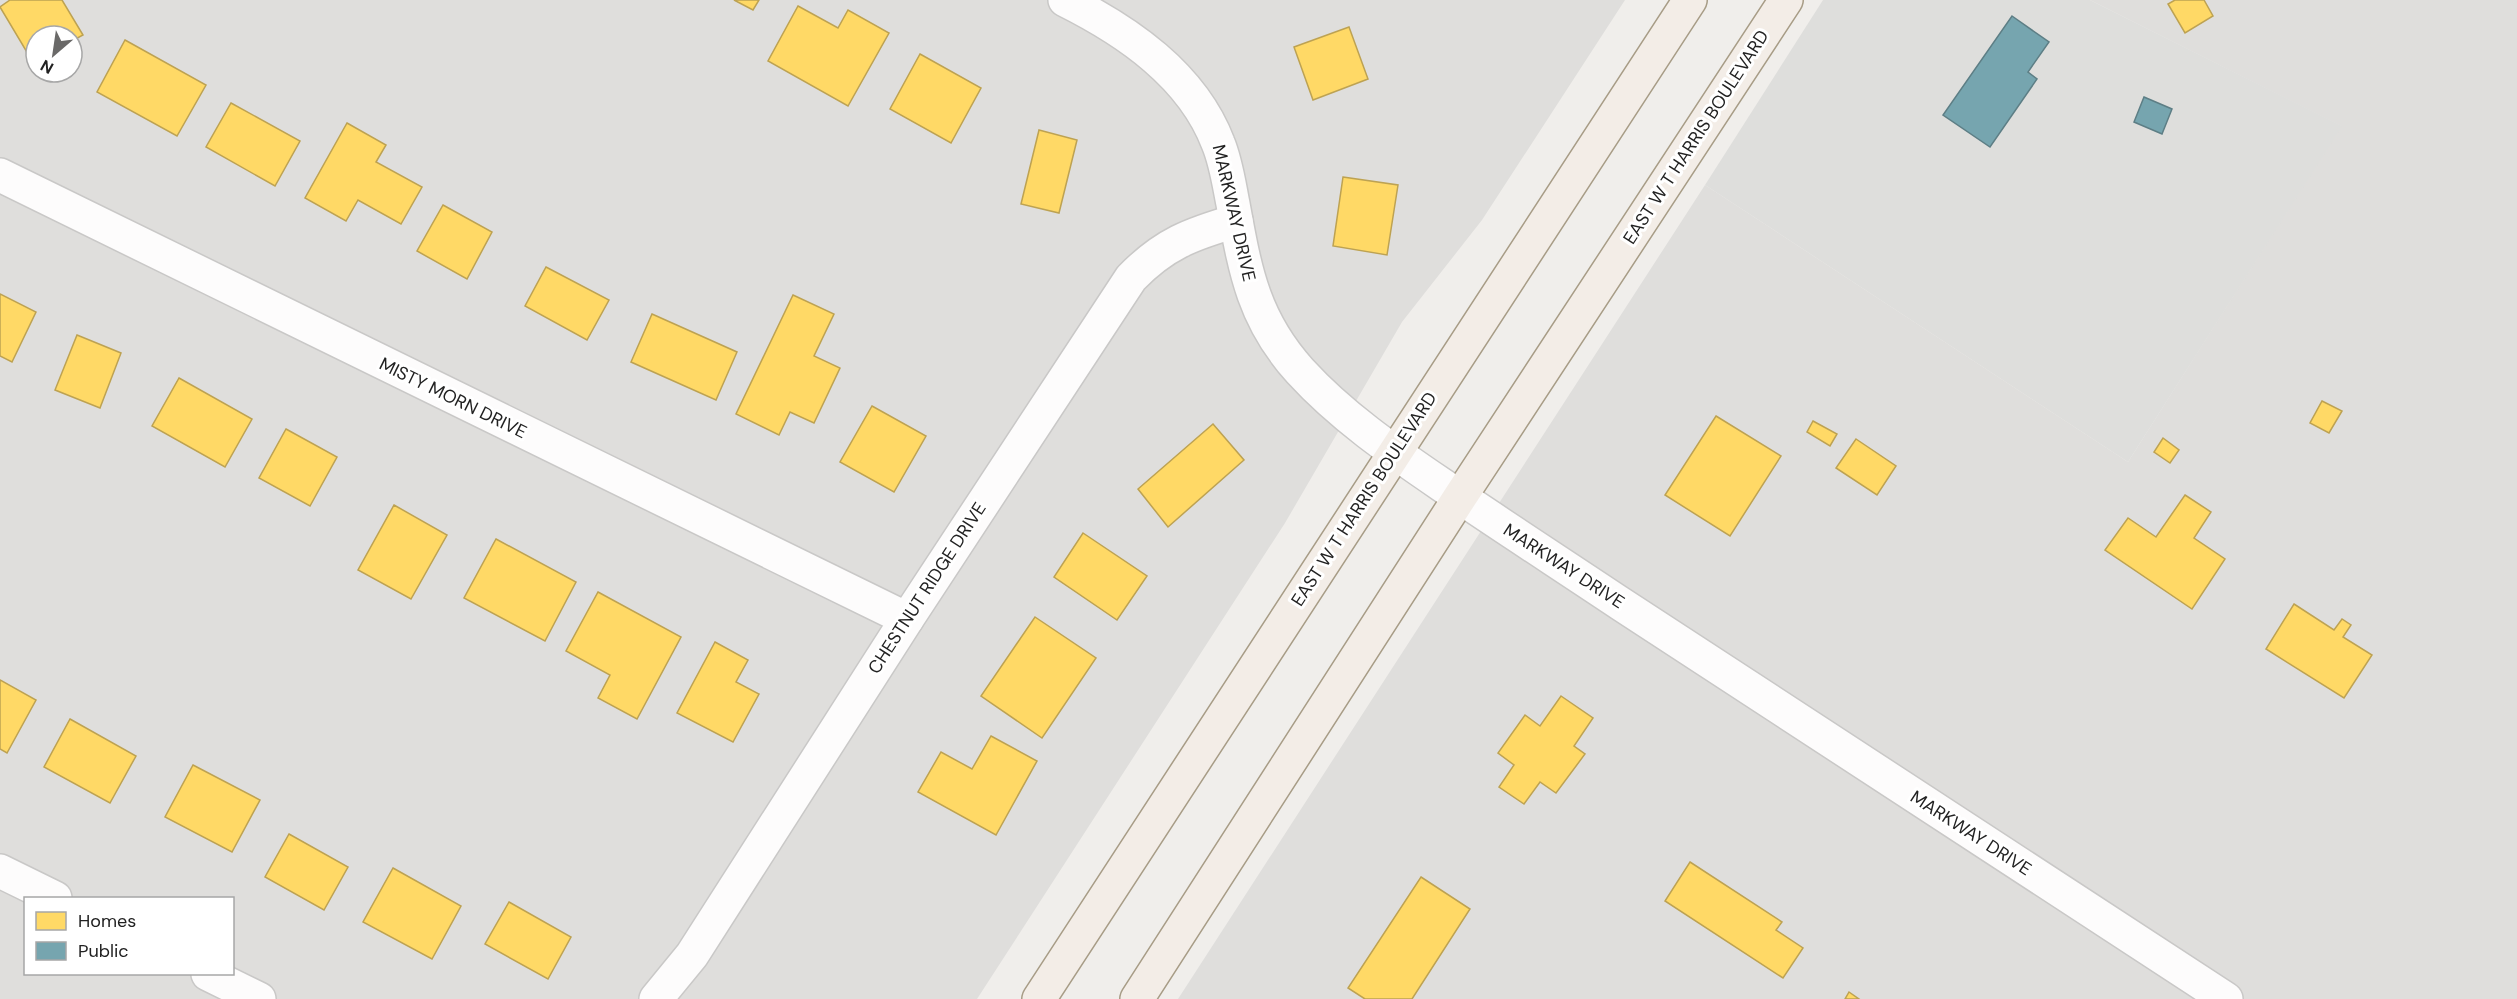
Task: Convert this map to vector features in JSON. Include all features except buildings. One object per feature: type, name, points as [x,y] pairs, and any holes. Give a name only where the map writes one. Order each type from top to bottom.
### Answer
[{"type":"main road","name":"EAST W T HARRIS BOULEVARD","points":[[1040,999],[1689,0]]},
{"type":"main road","name":"EAST W T HARRIS BOULEVARD","points":[[1137,999],[1460,497],[1786,0]]},
{"type":"street","name":"MARKWAY DRIVE","points":[[1065,0],[1121,31],[1166,67],[1199,105],[1218,141],[1244,266],[1260,313],[1286,355],[1347,415],[1394,453],[1460,497],[1836,746],[2226,999]]},
{"type":"street","name":"MISTY MORN DRIVE","points":[[0,175],[907,619]]},
{"type":"street","name":"CHESTNUT RIDGE DRIVE","points":[[656,999],[692,955],[907,619],[1131,278],[1145,263],[1178,240],[1236,221]]},
{"type":"street","points":[[0,871],[53,897]]},
{"type":"street","points":[[210,975],[259,999]]},
{"type":"shaded area","points":[[0,0],[1625,0],[1482,220],[1402,322],[1285,523],[977,999],[0,999]]},
{"type":"shaded area","points":[[1823,0],[2090,0],[2342,126],[2128,462],[1705,185]]},
{"type":"shaded area","points":[[2090,0],[2517,0],[2517,999],[1178,999],[1705,185],[2128,462],[2341,126]]}]
